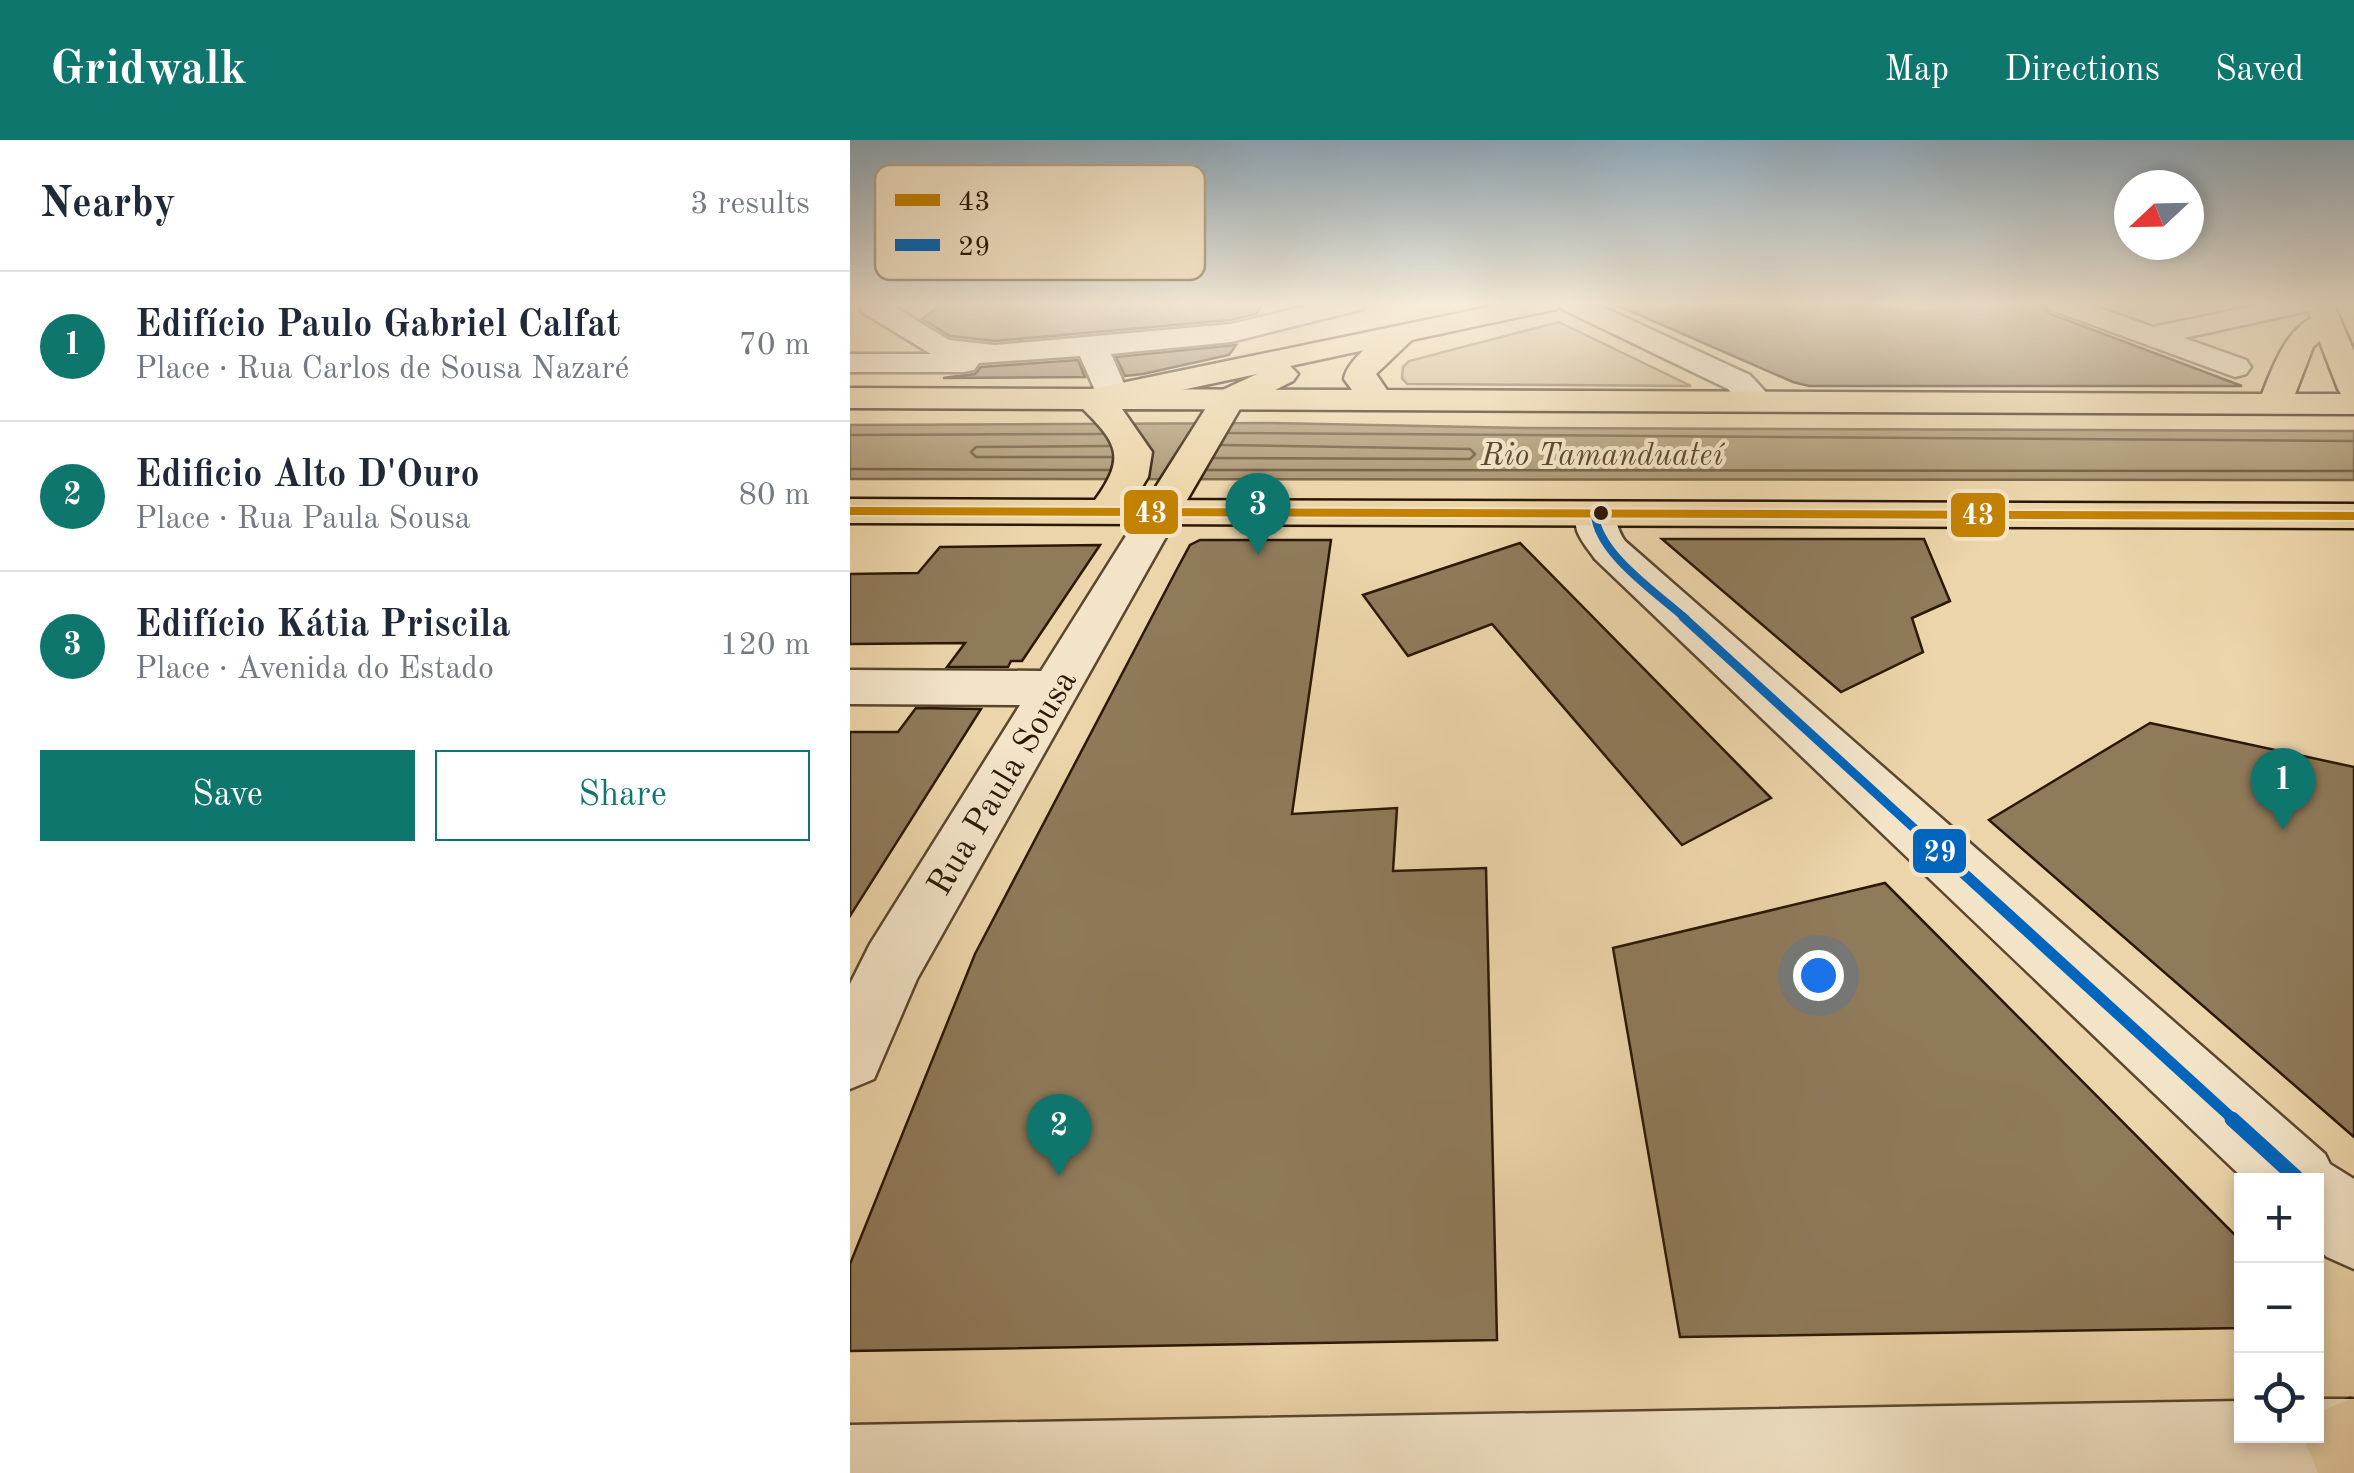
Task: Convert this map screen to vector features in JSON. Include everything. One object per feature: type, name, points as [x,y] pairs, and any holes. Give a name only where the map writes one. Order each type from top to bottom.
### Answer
[{"type":"main road","points":[[1103,402],[1260,365]]},
{"type":"main road","points":[[1138,504],[1223,407],[1304,365]]},
{"type":"main road","points":[[1368,365],[1360,372],[1360,379],[1379,401]]},
{"type":"main road","points":[[2274,404],[2289,365]]},
{"type":"main road","points":[[2343,365],[2354,389]]},
{"type":"main road","points":[[850,398],[1223,407],[1379,401],[2354,404]]},
{"type":"main road","points":[[1103,402],[1134,448],[1138,504]]},
{"type":"main road","points":[[850,511],[1138,504],[1595,514],[2354,516]]},
{"type":"street","points":[[1098,365],[1103,402]]},
{"type":"street","points":[[1704,365],[1739,382],[1758,402]]},
{"type":"street","points":[[2231,365],[2236,367]]},
{"type":"street","name":"Rua Paula Sousa","points":[[850,1056],[892,964],[1056,688],[1138,504]]},
{"type":"street","points":[[1595,514],[1596,532],[1610,550],[2292,1173]]},
{"type":"street","points":[[850,687],[1056,688]]},
{"type":"street","points":[[2324,1203],[2354,1230]]},
{"type":"street","points":[[850,1470],[1673,1463],[2353,1444]]},
{"type":"shaded area","points":[[1648,365],[1691,386],[1407,384],[1402,378],[1403,367]]},
{"type":"water","name":"Rio Tamanduateí","points":[[1271,423],[1530,428],[2354,431],[2354,480],[850,479],[850,425]]},
{"type":"building","points":[[1080,365],[1085,377],[943,378],[975,374],[981,367]]},
{"type":"building","points":[[1120,365],[1183,365],[1143,374],[1125,376]]},
{"type":"building","points":[[1755,365],[2187,365],[2242,386],[1809,386]]},
{"type":"building","points":[[1662,539],[1924,539],[1950,601],[1912,618],[1923,652],[1841,692]]},
{"type":"building","points":[[1200,540],[1331,540],[1292,814],[1397,808],[1393,871],[1486,868],[1497,1340],[850,1351],[850,1264],[975,954],[1190,545]]},
{"type":"building","points":[[1520,543],[1771,798],[1682,845],[1492,624],[1408,656],[1363,595]]},
{"type":"building","points":[[1100,545],[1022,661],[1011,661],[1008,667],[947,667],[965,643],[850,644],[850,574],[918,573],[940,547]]},
{"type":"building","points":[[916,708],[981,709],[850,916],[850,732],[898,732]]},
{"type":"building","points":[[2150,723],[2354,767],[2354,1137],[1989,820]]},
{"type":"building","points":[[1885,883],[2234,1234],[2234,1328],[1680,1337],[1613,948]]},
{"type":"transit line","name":"43","points":[[850,511],[2354,516]]},
{"type":"transit line","name":"29","points":[[1595,514],[1596,531],[1610,550],[2291,1173]]},
{"type":"place","name":"Edifício Kátia Priscila","points":[[1258,555]]},
{"type":"place","name":"Edifício Paulo Gabriel Calfat","points":[[2283,830]]},
{"type":"place","name":"Edificio Alto D'Ouro","points":[[1059,1176]]}]
